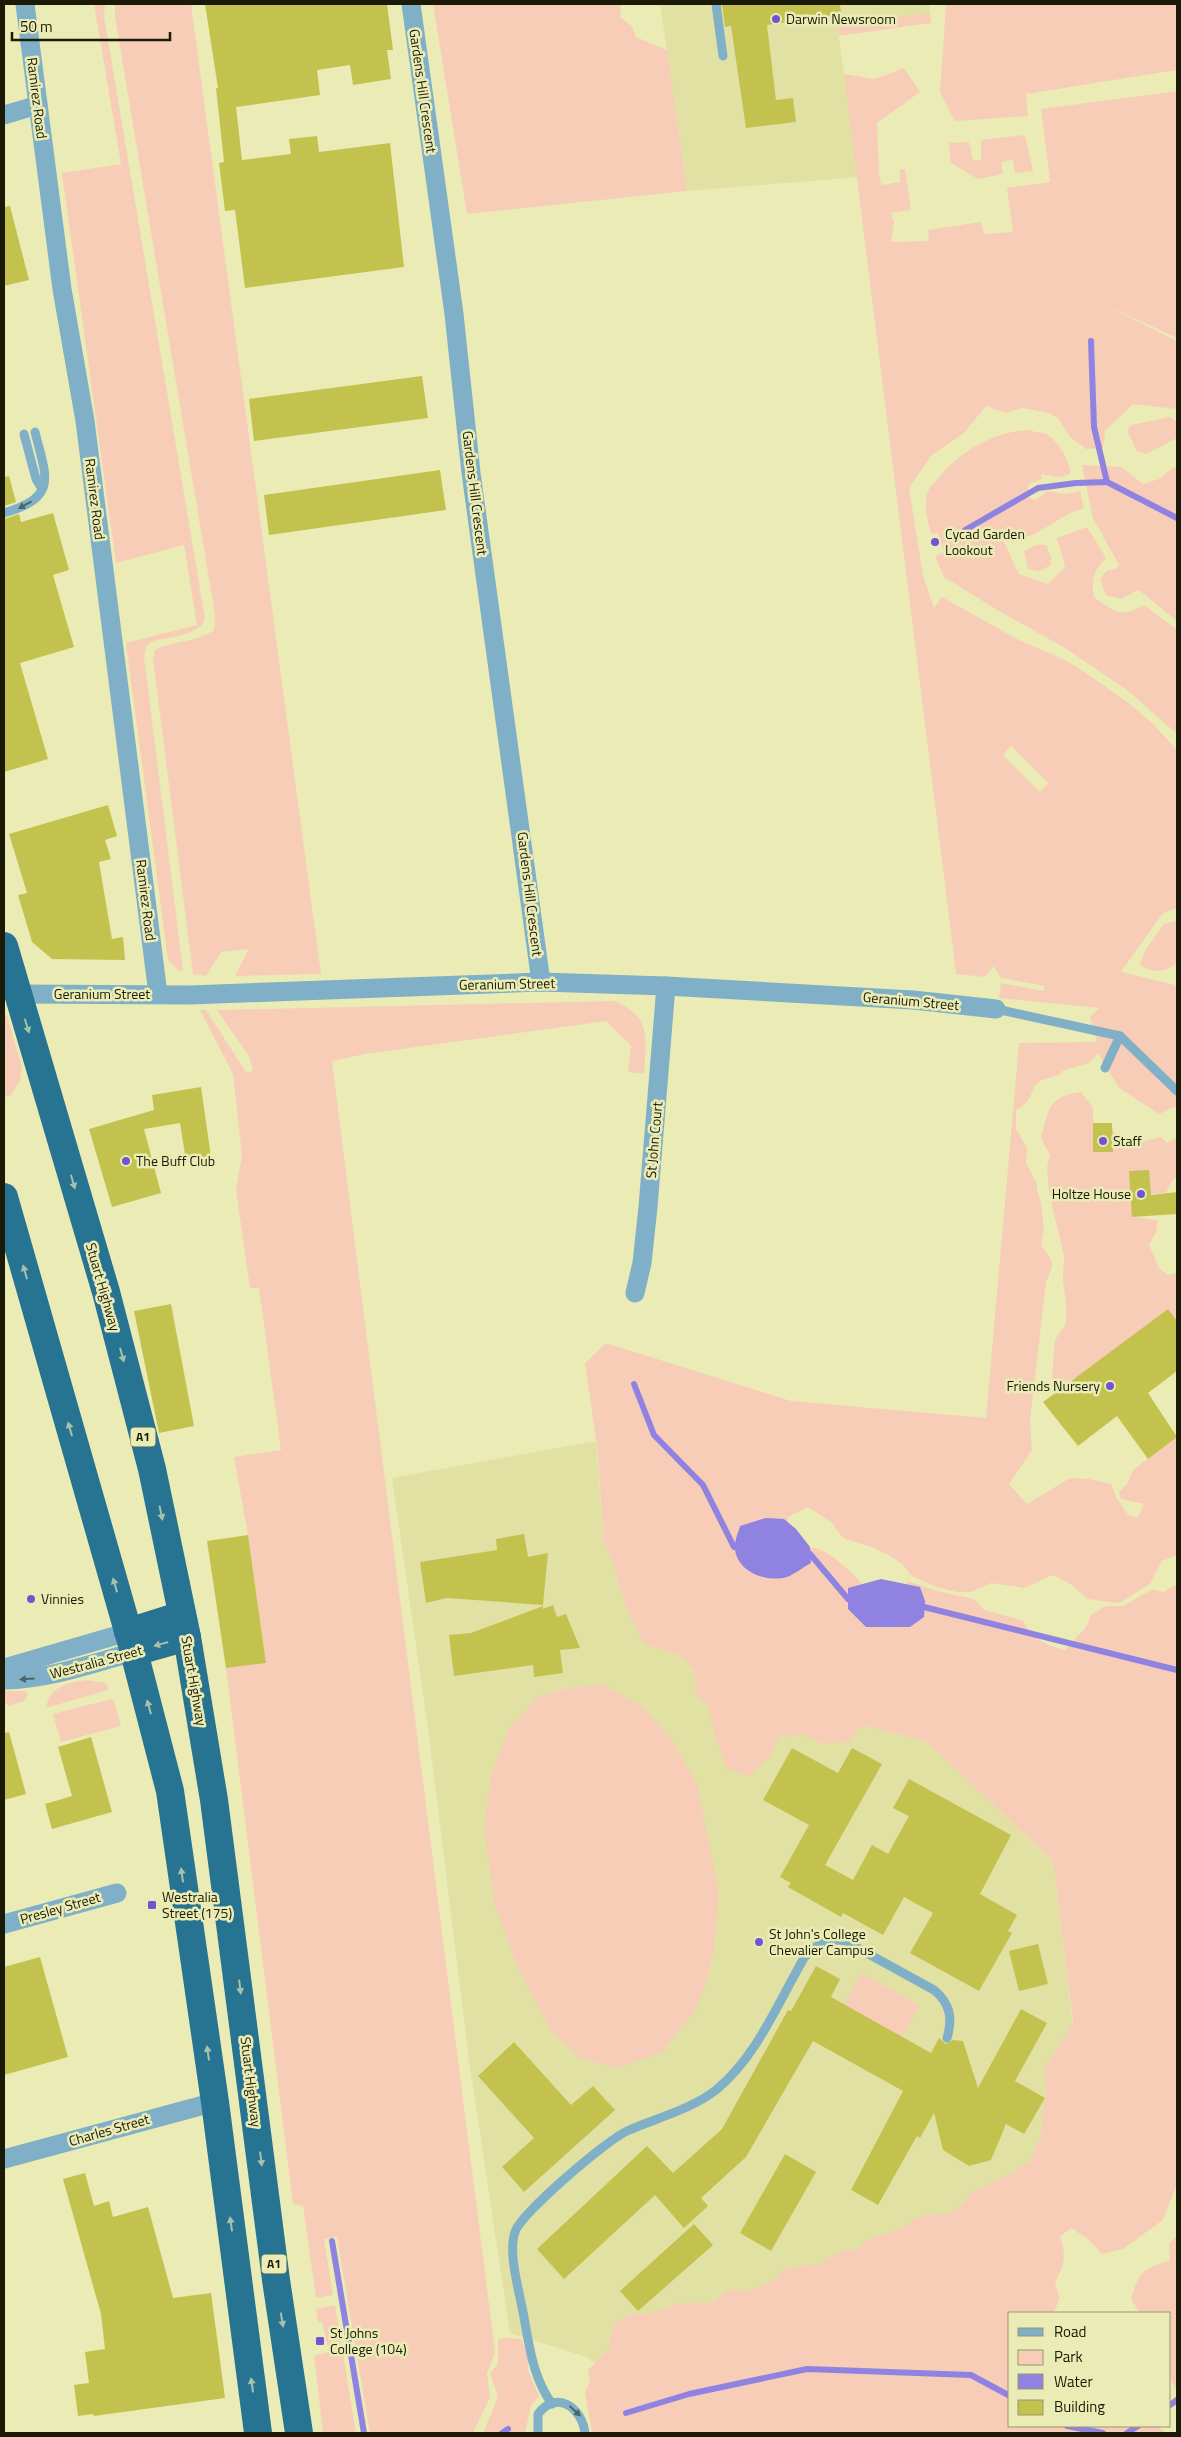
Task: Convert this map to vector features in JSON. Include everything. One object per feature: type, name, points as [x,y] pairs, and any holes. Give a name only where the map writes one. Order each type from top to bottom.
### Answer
[{"type":"highway","name":"Stuart Highway","points":[[4,946],[11,996],[106,1292],[152,1469],[185,1626],[214,1800],[276,2280],[300,2433]]},
{"type":"highway","points":[[4,1197],[131,1642],[170,1791],[258,2433]]},
{"type":"highway","name":"Westralia Street","points":[[131,1642],[185,1626]]},
{"type":"highway","points":[[214,2102],[253,2093]]},
{"type":"street","name":"Ramirez Road","points":[[25,4],[62,290],[86,431],[158,994]]},
{"type":"street","name":"Gardens Hill Crescent","points":[[411,4],[452,304],[471,473],[541,982]]},
{"type":"street","points":[[4,115],[38,105]]},
{"type":"street","name":"Geranium Street","points":[[11,996],[158,994],[541,982],[666,986],[913,1000],[996,1009]]},
{"type":"street","name":"St John Court","points":[[635,1293],[642,1263],[648,1207],[666,986]]},
{"type":"street","name":"Westralia Street","points":[[4,1668],[131,1642]]},
{"type":"street","name":"Westralia Street","points":[[4,1680],[30,1679],[59,1674],[131,1642]]},
{"type":"street","name":"Presley Street","points":[[4,1924],[117,1892]]},
{"type":"street","name":"Charles Street","points":[[4,2159],[214,2102]]},
{"type":"lane","points":[[716,4],[723,56]]},
{"type":"lane","points":[[4,513],[25,507],[42,489],[46,478],[35,432]]},
{"type":"lane","points":[[24,434],[36,479],[42,489]]},
{"type":"lane","points":[[996,1009],[1120,1036],[1177,1091]]},
{"type":"lane","points":[[1105,1068],[1120,1036]]},
{"type":"lane","points":[[552,2404],[541,2388],[534,2366],[514,2261],[513,2240],[516,2228],[530,2211],[607,2143],[629,2130],[697,2102],[725,2081],[750,2052],[804,1958],[814,1948],[834,1939],[846,1941],[934,1990],[943,1999],[950,2011],[947,2038]]},
{"type":"lane","points":[[538,2433],[538,2414],[546,2406],[552,2404],[566,2404],[578,2411],[585,2433]]},
{"type":"shaded area","points":[[660,4],[929,4],[930,13],[837,25],[859,177],[687,191]]},
{"type":"shaded area","name":"St John's College Chevalier Campus","points":[[596,1441],[604,1544],[617,1570],[862,1725],[927,1742],[1053,1861],[1081,2093],[1072,2137],[940,2223],[601,2368],[587,2357],[510,2333],[469,2060],[429,1736],[392,1478]]},
{"type":"green space","points":[[94,4],[105,4],[104,16],[205,619],[202,625],[190,632],[153,641],[147,645],[144,657],[183,970],[179,971],[168,960],[126,643],[197,625],[184,545],[116,563],[62,173],[121,164]]},
{"type":"green space","points":[[115,4],[191,4],[321,974],[235,976],[249,949],[221,952],[206,976],[193,974],[153,659],[155,650],[169,644],[200,637],[214,630],[215,615],[115,17]]},
{"type":"green space","points":[[433,4],[621,4],[620,17],[632,26],[636,37],[667,50],[687,191],[467,214]]},
{"type":"green space","points":[[946,4],[1177,4],[1177,70],[1026,94],[1028,116],[955,121],[940,92]]},
{"type":"green space","points":[[930,13],[931,23],[839,36],[837,24]]},
{"type":"green space","points":[[904,68],[920,92],[877,123],[881,185],[900,182],[900,169],[905,169],[911,210],[891,213],[894,222],[891,242],[929,241],[928,230],[981,222],[984,234],[1013,232],[1007,188],[1050,182],[1041,109],[1177,91],[1177,338],[1107,306],[1177,341],[1177,409],[1133,404],[1105,431],[1103,448],[1086,449],[1070,437],[1058,418],[1049,413],[1022,408],[1005,413],[986,406],[964,433],[931,456],[909,488],[923,575],[934,608],[942,597],[1017,639],[1065,660],[1126,701],[1153,724],[1177,750],[1177,908],[1163,913],[1121,972],[1175,985],[1177,992],[1177,1106],[1159,1114],[1119,1088],[1098,1053],[1089,1063],[1062,1071],[1060,1075],[1042,1080],[1034,1086],[1026,1103],[1016,1110],[1016,1129],[1027,1148],[1026,1163],[1037,1184],[1037,1191],[1041,1202],[1044,1229],[1041,1246],[1049,1255],[1052,1266],[1046,1282],[1030,1421],[1032,1450],[1009,1484],[1027,1504],[1070,1478],[1089,1479],[1111,1484],[1117,1499],[1129,1516],[1138,1517],[1144,1504],[1121,1499],[1119,1492],[1128,1483],[1133,1470],[1177,1436],[1177,1555],[1162,1561],[1150,1584],[1119,1603],[1088,1599],[1069,1583],[1053,1575],[1024,1588],[991,1583],[971,1592],[957,1592],[936,1587],[912,1576],[902,1564],[892,1557],[874,1548],[843,1538],[832,1523],[808,1507],[788,1517],[788,1538],[794,1553],[812,1548],[821,1550],[831,1556],[854,1575],[892,1614],[908,1581],[937,1591],[974,1599],[984,1610],[1022,1620],[1040,1640],[1050,1646],[1065,1650],[1086,1627],[1091,1615],[1106,1606],[1123,1606],[1153,1589],[1164,1592],[1177,1584],[1177,2184],[1163,2220],[1123,2249],[1102,2254],[1088,2239],[1071,2228],[1060,2237],[1064,2260],[1055,2282],[1060,2299],[1054,2312],[1008,2312],[1008,2427],[1159,2427],[1166,2433],[592,2433],[585,2392],[590,2382],[588,2370],[610,2348],[610,2337],[615,2323],[627,2315],[648,2314],[682,2303],[712,2303],[727,2290],[752,2291],[776,2279],[782,2269],[815,2264],[823,2265],[825,2259],[848,2249],[857,2250],[866,2240],[895,2231],[922,2216],[950,2213],[965,2203],[971,2192],[1008,2175],[1030,2161],[1041,2135],[1046,2091],[1044,2069],[1073,2023],[1053,1861],[927,1742],[862,1725],[848,1742],[823,1744],[803,1734],[779,1737],[771,1755],[749,1776],[727,1769],[715,1737],[709,1708],[695,1692],[695,1671],[682,1656],[645,1644],[630,1617],[618,1582],[615,1566],[604,1544],[597,1446],[585,1363],[606,1343],[791,1401],[986,1418],[1019,1043],[1097,1042],[1090,1017],[1099,1008],[999,998],[1001,983],[1043,991],[1045,986],[1001,978],[994,966],[985,977],[956,974],[844,74],[875,79]],"holes":[[[1011,746],[1048,783],[1040,792],[1003,755]]]},
{"type":"green space","points":[[1025,135],[1033,171],[1015,173],[1013,160],[1001,162],[1003,174],[978,179],[951,163],[949,143],[969,142],[973,160],[981,160],[981,140]]},
{"type":"green space","points":[[1170,417],[1177,422],[1177,438],[1146,454],[1137,451],[1127,431],[1131,425]]},
{"type":"green space","points":[[1028,430],[1044,433],[1052,438],[1069,464],[1070,474],[1059,477],[1041,474],[1042,479],[1029,484],[1027,497],[1035,500],[1046,491],[1066,494],[1080,491],[1084,508],[1071,513],[1030,536],[1002,538],[1019,574],[1048,584],[1065,567],[1057,538],[1087,527],[1106,558],[1098,567],[1094,576],[1094,597],[1118,612],[1129,611],[1144,605],[1177,630],[1177,734],[1127,690],[1065,648],[997,610],[944,577],[935,556],[944,552],[938,533],[931,534],[927,517],[926,500],[929,489],[957,459],[979,444],[1002,435]]},
{"type":"green space","points":[[1082,465],[1121,467],[1143,484],[1159,479],[1174,467],[1177,467],[1177,621],[1139,590],[1121,599],[1106,595],[1100,580],[1106,571],[1117,568],[1119,565],[1093,518]]},
{"type":"green space","points":[[1036,545],[1046,545],[1051,557],[1051,565],[1040,571],[1028,569],[1024,551]]},
{"type":"green space","points":[[1177,920],[1177,958],[1175,965],[1166,969],[1152,971],[1140,964],[1146,949],[1163,925]]},
{"type":"green space","points":[[615,1001],[627,1008],[641,1022],[644,1030],[646,1050],[644,1074],[628,1072],[631,1046],[606,1021],[365,1054],[332,1061],[495,2352],[487,2373],[490,2397],[473,2433],[370,2433],[337,2237],[324,2239],[333,2295],[316,2298],[303,2206],[293,2204],[226,1668],[266,1662],[248,1535],[234,1457],[281,1450],[259,1288],[250,1288],[236,1190],[242,1155],[233,1074],[200,1010],[206,1010],[246,1072],[253,1071],[249,1056],[217,1010]]},
{"type":"green space","points":[[4,1015],[7,1016],[22,1067],[20,1081],[10,1096],[5,1097]]},
{"type":"green space","points":[[1081,1092],[1093,1108],[1094,1152],[1113,1152],[1112,1130],[1117,1137],[1133,1144],[1161,1137],[1167,1143],[1177,1138],[1177,1178],[1173,1179],[1166,1193],[1151,1194],[1132,1217],[1158,1220],[1156,1232],[1149,1245],[1159,1268],[1168,1275],[1177,1273],[1177,1321],[1168,1309],[1088,1371],[1055,1388],[1051,1387],[1055,1340],[1066,1324],[1063,1281],[1064,1256],[1049,1192],[1047,1168],[1050,1155],[1041,1138],[1048,1112],[1056,1101],[1070,1094]]},
{"type":"green space","points":[[87,1680],[106,1683],[108,1690],[46,1708],[55,1690],[66,1684]]},
{"type":"green space","points":[[602,1684],[643,1707],[671,1739],[697,1784],[719,1892],[714,1947],[707,1979],[696,2009],[661,2053],[617,2068],[580,2058],[552,2032],[519,1971],[495,1906],[484,1829],[491,1776],[508,1730],[537,1697],[566,1689]]},
{"type":"green space","points":[[4,1691],[26,1691],[28,1695],[24,1701],[9,1706],[4,1702]]},
{"type":"green space","points":[[111,1699],[114,1701],[121,1726],[61,1742],[53,1714]]},
{"type":"green space","points":[[862,1973],[920,2006],[900,2040],[842,2007]]},
{"type":"green space","points":[[1177,2235],[1177,2391],[1171,2380],[1171,2312],[1139,2312],[1131,2299],[1143,2272],[1170,2260],[1169,2244]]},
{"type":"green space","points":[[335,2305],[356,2433],[323,2433],[314,2356],[329,2352],[322,2322],[318,2323],[316,2309]]},
{"type":"green space","points":[[498,2339],[521,2339],[528,2356],[528,2370],[539,2396],[531,2406],[525,2433],[483,2433],[498,2397],[490,2373],[498,2364]]},
{"type":"water","points":[[766,1518],[784,1519],[796,1529],[810,1547],[811,1563],[790,1576],[779,1578],[762,1577],[747,1570],[741,1564],[735,1549],[740,1526]]},
{"type":"water","points":[[881,1579],[920,1587],[925,1601],[924,1617],[910,1627],[866,1627],[848,1609],[848,1588]]},
{"type":"building","points":[[205,4],[387,4],[393,50],[387,50],[391,79],[353,85],[350,65],[317,70],[320,95],[236,107],[242,160],[291,154],[289,139],[317,136],[319,152],[390,143],[404,267],[245,288],[235,210],[225,211],[219,163],[224,162],[216,88],[218,88]]},
{"type":"building","points":[[722,4],[840,4],[841,14],[767,25],[776,100],[793,98],[796,122],[746,128],[731,26],[725,27]]},
{"type":"building","points":[[10,206],[29,280],[4,286],[4,207]]},
{"type":"building","points":[[422,376],[428,418],[254,441],[249,399]]},
{"type":"building","points":[[440,470],[446,510],[269,535],[264,495]]},
{"type":"building","points":[[9,476],[16,502],[4,506],[4,477]]},
{"type":"building","points":[[53,513],[69,570],[53,575],[74,647],[20,663],[48,759],[4,772],[4,519],[19,514],[21,522]]},
{"type":"building","points":[[108,805],[117,836],[105,840],[111,859],[99,862],[112,939],[123,937],[125,960],[52,959],[32,942],[18,895],[27,893],[9,834]]},
{"type":"building","name":"The Buff Club","points":[[201,1087],[211,1157],[186,1161],[180,1123],[144,1129],[161,1193],[112,1207],[89,1129],[154,1110],[152,1095]]},
{"type":"building","name":"Staff","points":[[1093,1123],[1112,1123],[1113,1152],[1093,1152]]},
{"type":"building","name":"Holtze House","points":[[1149,1170],[1151,1195],[1177,1192],[1177,1214],[1132,1217],[1129,1171]]},
{"type":"building","points":[[171,1304],[194,1426],[159,1433],[134,1311]]},
{"type":"building","name":"Friends Nursery","points":[[1168,1309],[1177,1321],[1177,1371],[1148,1393],[1177,1437],[1148,1459],[1117,1416],[1078,1446],[1043,1402]]},
{"type":"building","points":[[524,1534],[528,1557],[548,1553],[543,1605],[447,1598],[426,1603],[420,1562],[497,1550],[496,1539]]},
{"type":"building","points":[[248,1535],[266,1663],[226,1668],[207,1541]]},
{"type":"building","points":[[553,1605],[557,1617],[566,1614],[580,1648],[560,1650],[563,1673],[534,1677],[533,1665],[454,1676],[449,1635],[471,1633],[543,1606],[543,1609]]},
{"type":"building","points":[[9,1732],[26,1794],[4,1800],[4,1733]]},
{"type":"building","points":[[91,1737],[112,1812],[52,1829],[45,1804],[72,1796],[58,1747]]},
{"type":"building","points":[[792,1748],[838,1773],[852,1748],[882,1764],[825,1865],[853,1880],[872,1845],[888,1854],[909,1816],[893,1808],[909,1779],[1011,1835],[980,1894],[1017,1915],[1008,1931],[1012,1933],[979,1991],[910,1953],[933,1913],[904,1897],[883,1935],[843,1913],[841,1917],[788,1887],[791,1883],[780,1877],[809,1825],[763,1800]]},
{"type":"building","points":[[1038,1944],[1048,1984],[1019,1991],[1009,1951]]},
{"type":"building","points":[[40,1957],[68,2057],[4,2075],[4,1967]]},
{"type":"building","points":[[816,1966],[840,1979],[831,1997],[931,2053],[939,2038],[946,2044],[953,2040],[963,2041],[978,2088],[1021,2009],[1047,2023],[1015,2081],[1045,2098],[1024,2134],[1006,2124],[991,2160],[969,2166],[943,2150],[934,2113],[920,2138],[917,2136],[878,2205],[851,2190],[903,2091],[813,2041],[746,2157],[701,2198],[708,2206],[684,2228],[655,2195],[564,2279],[537,2249],[647,2146],[673,2173],[722,2129],[788,2010],[791,2011]]},
{"type":"building","points":[[514,2042],[571,2105],[593,2086],[615,2110],[524,2192],[502,2167],[534,2138],[478,2076]]},
{"type":"building","points":[[785,2154],[816,2172],[771,2251],[740,2233]]},
{"type":"building","points":[[85,2173],[94,2206],[109,2201],[113,2217],[148,2207],[173,2298],[211,2293],[225,2398],[94,2416],[93,2414],[78,2416],[74,2385],[89,2383],[85,2352],[105,2349],[101,2314],[63,2179]]},
{"type":"building","points":[[694,2224],[713,2245],[638,2311],[620,2291]]},
{"type":"waterway","points":[[1091,341],[1094,427],[1107,482]]},
{"type":"waterway","points":[[965,530],[1038,488],[1076,483],[1107,482],[1177,518]]},
{"type":"waterway","points":[[634,1384],[654,1435],[703,1485],[734,1547]]},
{"type":"waterway","points":[[810,1554],[848,1599]]},
{"type":"waterway","points":[[924,1607],[1177,1670]]},
{"type":"waterway","points":[[332,2241],[364,2433]]},
{"type":"waterway","points":[[626,2413],[689,2394],[807,2369],[971,2375],[1008,2395]]},
{"type":"waterway","points":[[1171,2404],[1177,2400]]},
{"type":"waterway","points":[[1072,2427],[1103,2433]]},
{"type":"waterway","points":[[1127,2433],[1136,2427]]},
{"type":"waterway","points":[[502,2433],[508,2429]]},
{"type":"place","name":"Darwin Newsroom","points":[[776,19]]},
{"type":"place","name":"Cycad Garden Lookout","points":[[935,542]]},
{"type":"place","name":"Staff","points":[[1103,1141]]},
{"type":"place","name":"The Buff Club","points":[[126,1161]]},
{"type":"place","name":"Holtze House","points":[[1141,1194]]},
{"type":"place","name":"Friends Nursery","points":[[1110,1386]]},
{"type":"place","name":"Vinnies","points":[[31,1599]]},
{"type":"place","name":"Westralia Street (175)","points":[[152,1905]]},
{"type":"place","name":"St John's College Chevalier Campus","points":[[759,1942]]},
{"type":"place","name":"St Johns College (104)","points":[[320,2341]]}]
